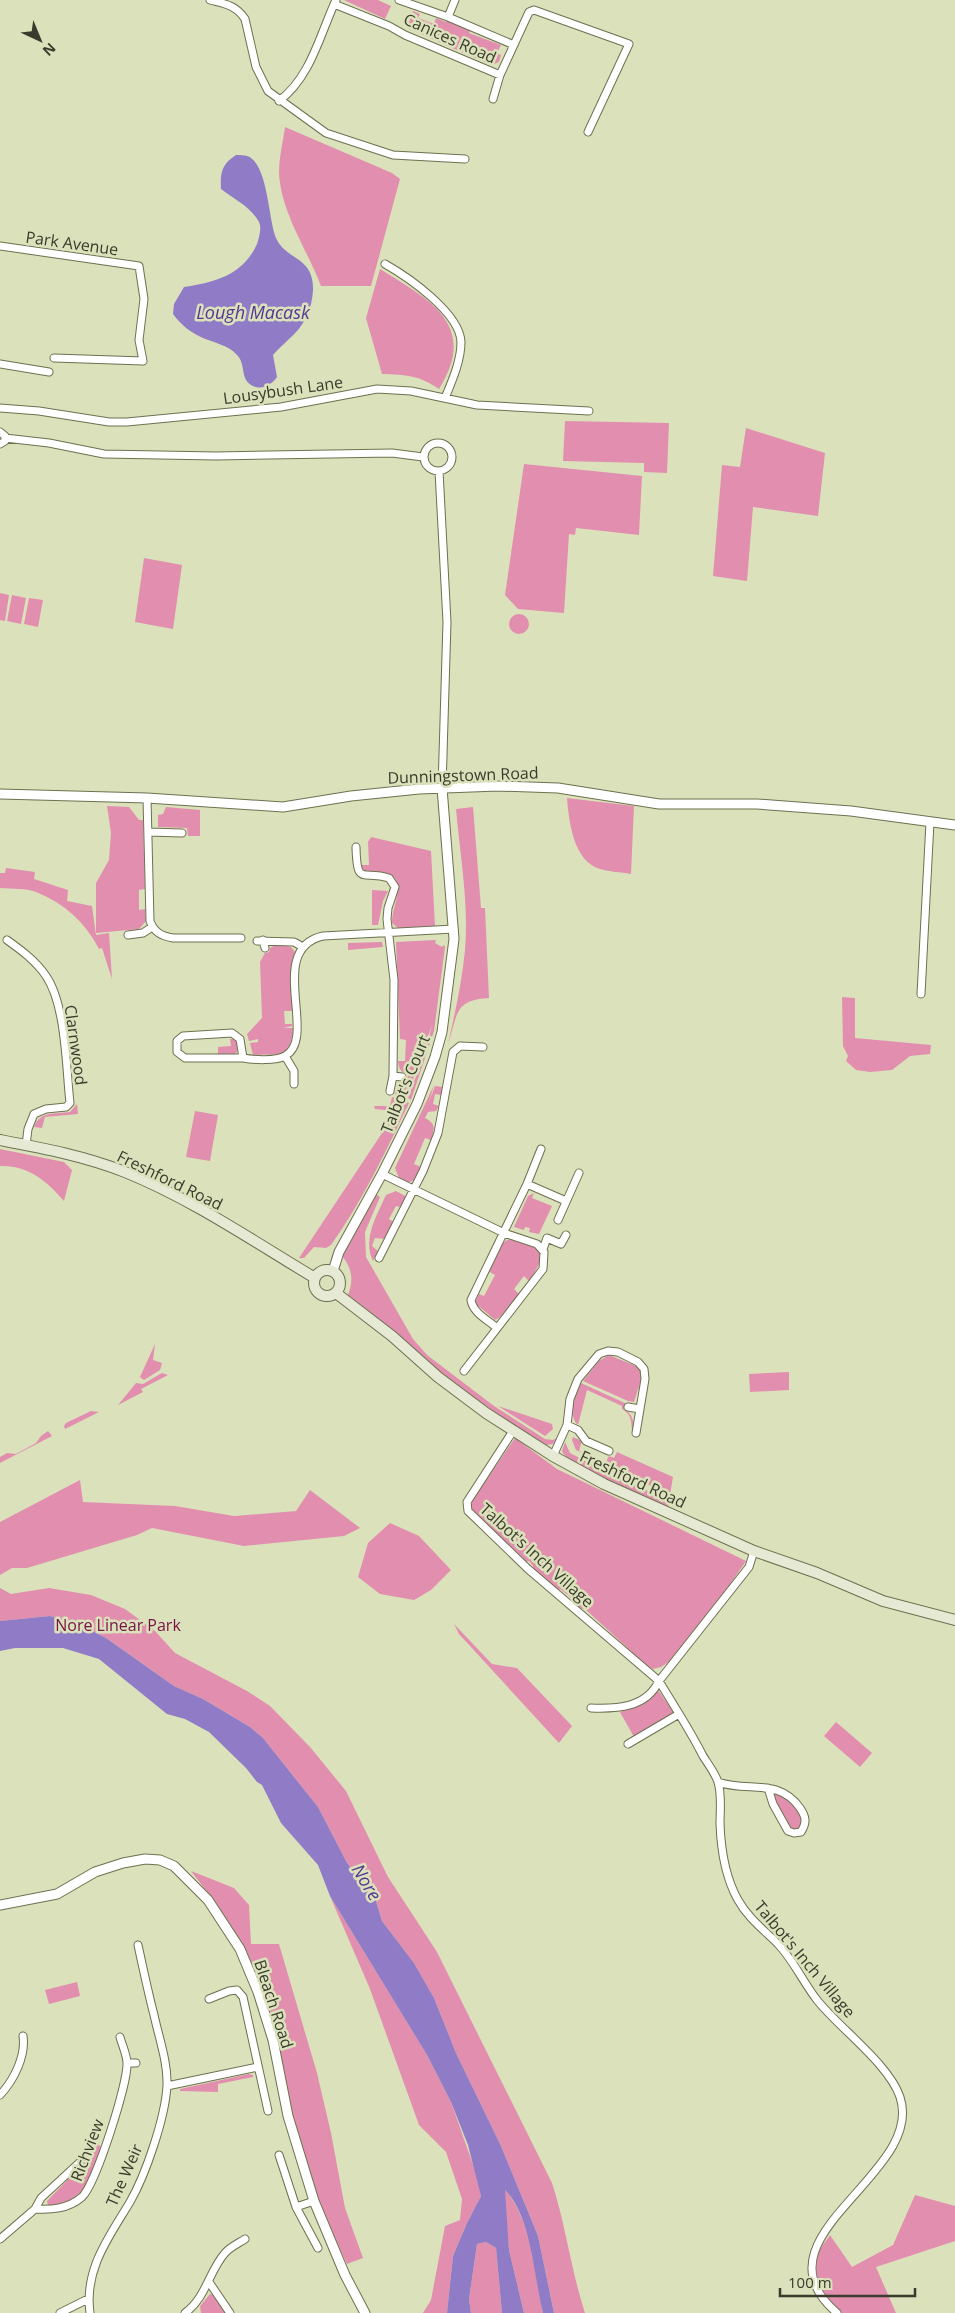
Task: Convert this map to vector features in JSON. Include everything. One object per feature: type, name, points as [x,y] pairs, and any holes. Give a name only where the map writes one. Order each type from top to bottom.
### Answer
[{"type":"main road","name":"Freshford Road","points":[[0,1140],[100,1164],[159,1188],[234,1228],[315,1278],[314,1287],[318,1292],[327,1296],[336,1293],[392,1336],[461,1394],[512,1431],[604,1484],[754,1551],[817,1573],[883,1601],[955,1620]]},
{"type":"main road","points":[[315,1278],[324,1270],[333,1271],[340,1281],[336,1293]]},
{"type":"street","points":[[210,0],[233,6],[242,14],[245,19],[256,67],[268,91],[279,101],[326,133],[393,155],[465,159]]},
{"type":"street","points":[[400,0],[448,17],[514,45]]},
{"type":"street","points":[[448,17],[456,0]]},
{"type":"street","points":[[279,101],[288,94],[304,73],[335,2]]},
{"type":"street","name":"Canices Road","points":[[335,2],[405,35],[500,75]]},
{"type":"street","name":"Canices Road","points":[[493,99],[500,75],[529,12],[534,10],[629,44],[588,132]]},
{"type":"street","name":"Park Avenue","points":[[0,246],[139,266],[144,299],[139,340],[143,362],[54,358]]},
{"type":"street","points":[[385,264],[439,304],[452,320],[461,341],[456,371],[445,398]]},
{"type":"street","points":[[0,364],[49,372]]},
{"type":"street","name":"Lousybush Lane","points":[[0,408],[39,411],[109,422],[127,422],[281,407],[377,389],[411,391],[477,405],[589,411]]},
{"type":"street","points":[[2,438],[49,443],[104,454],[216,456],[392,453],[423,457]]},
{"type":"street","points":[[437,442],[450,448],[452,455],[451,462],[447,468],[439,471],[429,469],[423,457],[425,450],[437,442]]},
{"type":"street","points":[[439,471],[446,622],[442,788]]},
{"type":"street","name":"Dunningstown Road","points":[[0,794],[147,798],[283,807],[351,796],[442,788],[498,786],[558,788],[659,804],[757,804],[851,812],[955,825]]},
{"type":"street","name":"Talbot's Court","points":[[333,1271],[339,1252],[382,1174],[417,1104],[435,1057],[442,1032],[454,929],[442,788]]},
{"type":"street","points":[[147,798],[150,920],[152,926],[163,936],[173,938],[241,938]]},
{"type":"street","points":[[921,994],[930,822]]},
{"type":"street","points":[[148,832],[182,832]]},
{"type":"street","name":"Talbot's Court","points":[[356,847],[357,867],[360,873],[370,877],[388,878],[395,887],[388,908],[388,932],[394,980],[393,1076],[390,1091]]},
{"type":"street","points":[[128,935],[143,933],[152,926]]},
{"type":"street","points":[[243,1058],[240,1038],[232,1033],[184,1036],[176,1041],[177,1052],[185,1058],[243,1058],[257,1060],[285,1056],[291,1050],[297,1033],[296,960],[303,947],[315,937],[454,929]]},
{"type":"street","name":"Clarnwood","points":[[6,940],[24,951],[46,976],[55,995],[60,1017],[70,1103],[66,1108],[46,1108],[34,1114],[28,1129],[26,1145]]},
{"type":"street","points":[[262,943],[294,942],[303,947]]},
{"type":"street","points":[[378,1258],[414,1190],[438,1133],[453,1052],[460,1046],[483,1047]]},
{"type":"street","points":[[285,1056],[294,1071],[294,1084]]},
{"type":"street","name":"Talbot's Court","points":[[393,1076],[402,1078]]},
{"type":"street","points":[[497,1328],[472,1307],[471,1300],[527,1184],[541,1149]]},
{"type":"street","points":[[558,1220],[579,1173]]},
{"type":"street","points":[[382,1174],[504,1233],[537,1244],[543,1249],[545,1256],[543,1269],[464,1370]]},
{"type":"street","points":[[527,1184],[566,1201]]},
{"type":"street","points":[[543,1249],[547,1238],[561,1244],[566,1235]]},
{"type":"street","points":[[553,1456],[567,1425],[570,1400],[578,1379],[596,1358],[608,1351],[618,1352],[638,1362],[644,1369],[645,1379],[636,1433]]},
{"type":"street","points":[[628,1407],[640,1410]]},
{"type":"street","points":[[567,1425],[578,1430],[586,1440],[609,1451]]},
{"type":"street","name":"Talbot's Inch Village","points":[[512,1431],[466,1502],[468,1511],[528,1570],[659,1681],[718,1782],[720,1837],[725,1869],[738,1900],[753,1922],[779,1945],[817,2000],[872,2057],[900,2097],[903,2119],[896,2138],[884,2158],[817,2243],[812,2260],[813,2278],[821,2296],[837,2313]]},
{"type":"street","points":[[591,1708],[618,1709],[639,1702],[650,1695],[684,1648],[721,1605],[749,1567],[754,1551]]},
{"type":"street","points":[[628,1744],[679,1714]]},
{"type":"street","points":[[718,1782],[728,1786],[768,1788],[779,1790],[791,1797],[806,1817],[806,1824],[801,1832],[794,1833],[788,1831],[773,1804],[768,1788]]},
{"type":"street","name":"Bleach Road","points":[[0,1905],[58,1894],[95,1872],[123,1863],[145,1859],[160,1860],[174,1866],[208,1900],[240,1949],[258,1992],[273,2040],[288,2116],[314,2201],[345,2275],[365,2313]]},
{"type":"street","name":"The Weir","points":[[90,2313],[88,2299],[92,2277],[102,2247],[131,2201],[141,2178],[156,2135],[167,2086],[162,2048],[138,1945]]},
{"type":"street","points":[[209,1999],[228,1991],[237,1990],[243,1997],[268,2111]]},
{"type":"street","points":[[0,2095],[17,2070],[25,2048],[23,2036]]},
{"type":"street","name":"Richview","points":[[35,2209],[53,2210],[70,2205],[81,2198],[88,2189],[107,2143],[127,2063],[120,2037]]},
{"type":"street","points":[[127,2063],[136,2063]]},
{"type":"street","points":[[167,2086],[258,2067]]},
{"type":"street","points":[[279,2154],[296,2207],[318,2248]]},
{"type":"street","name":"Richview","points":[[0,2239],[35,2209],[41,2198],[80,2162]]},
{"type":"street","points":[[296,2207],[314,2201]]},
{"type":"street","points":[[191,2311],[209,2282],[217,2264],[226,2252],[245,2239]]},
{"type":"street","points":[[209,2282],[230,2313]]},
{"type":"street","points":[[60,2313],[88,2299]]},
{"type":"green space","points":[[344,0],[378,0],[391,6],[385,19]]},
{"type":"green space","points":[[413,11],[420,14],[418,18],[434,24],[436,18],[446,22],[447,20],[470,30],[469,33],[501,45],[497,53],[501,55],[499,62],[491,65],[407,28]]},
{"type":"green space","points":[[285,127],[392,173],[400,179],[371,286],[321,286],[284,202],[279,167]]},
{"type":"green space","points":[[380,269],[431,304],[443,317],[451,331],[454,348],[450,367],[439,389],[432,384],[412,377],[382,374],[366,318]]},
{"type":"green space","points":[[565,421],[669,423],[667,473],[644,472],[644,463],[563,461]]},
{"type":"green space","points":[[746,428],[825,453],[818,516],[753,507],[747,581],[713,576],[722,465],[740,467]]},
{"type":"green space","points":[[524,464],[642,476],[639,535],[576,528],[575,535],[569,534],[564,613],[518,609],[505,595]]},
{"type":"green space","points":[[144,558],[182,565],[173,629],[135,622]]},
{"type":"green space","points":[[0,593],[9,595],[5,621],[0,620]]},
{"type":"green space","points":[[12,595],[26,598],[21,624],[7,621]]},
{"type":"green space","points":[[29,598],[43,600],[38,627],[24,624]]},
{"type":"green space","points":[[515,614],[523,614],[529,620],[529,628],[523,634],[515,634],[509,628],[509,620]]},
{"type":"green space","points":[[567,798],[634,806],[631,874],[600,869],[591,865],[584,858],[574,839]]},
{"type":"green space","points":[[107,806],[129,807],[139,820],[143,820],[145,889],[139,890],[139,910],[145,909],[146,921],[139,929],[96,933],[96,883],[109,860],[111,833]]},
{"type":"green space","points":[[166,807],[200,810],[200,836],[188,836],[187,828],[158,827],[158,815],[163,814]]},
{"type":"green space","points":[[473,807],[481,908],[485,908],[489,998],[469,1002],[459,1010],[448,1044],[462,974],[466,933],[465,897],[456,809]]},
{"type":"green space","points":[[371,837],[431,851],[435,926],[398,928],[392,923],[398,890],[395,879],[391,875],[384,873],[365,871],[361,865],[369,865],[368,842]]},
{"type":"green space","points":[[6,868],[35,872],[34,879],[68,890],[67,901],[92,906],[96,935],[109,933],[112,979],[102,948],[99,949],[87,930],[73,914],[46,896],[32,891],[0,888],[0,873],[5,873]]},
{"type":"green space","points":[[372,890],[388,891],[383,901],[378,925],[372,925]]},
{"type":"green space","points":[[436,940],[435,943],[445,947],[434,1031],[411,1100],[408,1098],[426,1050],[432,1025],[407,1097],[395,1094],[398,1085],[406,1084],[408,1075],[400,1070],[398,1061],[405,1061],[406,1040],[400,1039],[396,942]]},
{"type":"green space","points":[[382,942],[383,947],[348,950],[348,943]]},
{"type":"green space","points":[[277,944],[291,947],[295,952],[292,960],[292,1011],[284,1011],[285,1024],[292,1024],[292,1026],[284,1028],[293,1028],[292,1039],[283,1054],[253,1055],[250,1043],[258,1042],[258,1039],[249,1041],[247,1034],[262,1018],[260,962],[265,953],[269,952],[270,948]]},
{"type":"green space","points":[[842,997],[855,998],[855,1038],[931,1045],[930,1054],[910,1056],[892,1070],[870,1072],[856,1070],[846,1061],[848,1056],[843,1046]]},
{"type":"green space","points":[[230,1039],[235,1039],[238,1044],[237,1052],[234,1055],[218,1055],[218,1047],[231,1046]]},
{"type":"green space","points":[[434,1085],[429,1102],[435,1086],[443,1087],[441,1095],[435,1094],[433,1104],[439,1106],[436,1111],[428,1112],[425,1118],[433,1125],[433,1133],[431,1140],[425,1138],[414,1164],[421,1167],[416,1179],[408,1183],[399,1178],[395,1168]]},
{"type":"green space","points":[[392,1097],[409,1103],[363,1194],[331,1245],[326,1248],[314,1247],[304,1258],[299,1258],[398,1109],[395,1111],[375,1109],[374,1106],[390,1106]]},
{"type":"green space","points":[[77,1104],[78,1114],[45,1117],[42,1128],[34,1127],[40,1118],[54,1113],[70,1112]]},
{"type":"green space","points":[[195,1111],[218,1115],[210,1161],[186,1157]]},
{"type":"green space","points":[[0,1149],[64,1162],[72,1170],[64,1201],[44,1181],[28,1171],[10,1166],[0,1166]]},
{"type":"green space","points":[[396,1191],[407,1197],[403,1208],[396,1206],[389,1219],[395,1223],[385,1239],[375,1238],[372,1246],[378,1251],[373,1261],[369,1244],[372,1227],[386,1195]]},
{"type":"green space","points":[[534,1193],[532,1198],[552,1206],[539,1234],[529,1232],[530,1228],[525,1227],[524,1230],[514,1227],[528,1196]]},
{"type":"green space","points":[[376,1194],[380,1197],[365,1232],[366,1257],[413,1339],[427,1355],[494,1406],[545,1439],[553,1440],[557,1438],[553,1444],[546,1445],[460,1387],[348,1295],[351,1274],[348,1264],[341,1255]]},
{"type":"green space","points":[[511,1239],[529,1245],[539,1252],[539,1263],[529,1281],[524,1276],[514,1289],[519,1294],[500,1317],[495,1320],[475,1303],[479,1294],[484,1296],[495,1275],[488,1271],[497,1252],[503,1243]]},
{"type":"green space","points":[[155,1344],[153,1360],[162,1363],[160,1370],[144,1380],[140,1377]]},
{"type":"green space","points":[[609,1355],[636,1366],[640,1370],[642,1377],[634,1402],[583,1381],[599,1361]]},
{"type":"green space","points":[[789,1372],[789,1390],[750,1392],[749,1374]]},
{"type":"green space","points":[[162,1373],[168,1375],[141,1389],[143,1392],[118,1405],[136,1383],[143,1384]]},
{"type":"green space","points":[[581,1383],[627,1404],[624,1409],[633,1420],[633,1433],[630,1417],[622,1409],[622,1406],[587,1390],[578,1425],[573,1415],[573,1404]]},
{"type":"green space","points":[[498,1406],[552,1424],[553,1429],[545,1436]]},
{"type":"green space","points":[[91,1411],[99,1412],[65,1429],[66,1423]]},
{"type":"green space","points":[[48,1431],[52,1436],[0,1463],[0,1457],[7,1453],[16,1454],[36,1443]]},
{"type":"green space","points":[[573,1437],[582,1441],[579,1451],[606,1462],[609,1456],[614,1458],[617,1452],[673,1477],[670,1495],[576,1450],[572,1440]]},
{"type":"green space","points":[[515,1438],[557,1469],[746,1561],[709,1615],[670,1661],[661,1667],[653,1669],[642,1664],[632,1652],[585,1609],[579,1608],[578,1603],[560,1589],[558,1591],[533,1569],[529,1561],[525,1562],[517,1555],[471,1509],[470,1506],[474,1498]]},
{"type":"green space","points":[[565,1442],[570,1453],[618,1478],[669,1500],[668,1507],[610,1482],[578,1465],[562,1451]]},
{"type":"green space","points":[[80,1480],[83,1502],[175,1506],[234,1516],[296,1511],[310,1490],[360,1528],[344,1536],[244,1546],[152,1528],[137,1535],[27,1568],[12,1568],[0,1575],[0,1522]]},
{"type":"green space","points":[[390,1523],[419,1536],[451,1570],[431,1590],[414,1600],[380,1594],[358,1577],[368,1543]]},
{"type":"green space","name":"Nore Linear Park","points":[[0,1588],[11,1594],[49,1588],[91,1595],[125,1609],[155,1631],[175,1653],[247,1691],[270,1706],[310,1747],[346,1791],[388,1877],[437,1952],[552,2183],[585,2313],[554,2313],[538,2236],[501,2146],[456,2053],[434,1998],[414,1963],[382,1921],[375,1898],[363,1887],[346,1861],[318,1807],[263,1738],[250,1727],[203,1699],[174,1686],[106,1638],[78,1623],[50,1616],[0,1621]]},
{"type":"green space","points":[[454,1624],[492,1664],[517,1668],[572,1726],[559,1743],[459,1634]]},
{"type":"green space","points":[[658,1690],[674,1713],[634,1737],[620,1712],[641,1705]]},
{"type":"green space","points":[[836,1722],[872,1753],[860,1767],[824,1736]]},
{"type":"green space","points":[[772,1793],[784,1797],[795,1805],[801,1816],[799,1829],[788,1828]]},
{"type":"green space","points":[[191,1871],[234,1888],[249,1905],[251,1944],[279,1944],[317,2073],[331,2133],[345,2208],[363,2258],[347,2264],[315,2191],[292,2115],[273,2020],[253,1965],[247,1952],[217,1905]]},
{"type":"green space","points":[[330,1896],[427,2055],[451,2102],[477,2176],[481,2196],[453,2256],[447,2313],[423,2313],[431,2300],[445,2226],[460,2220],[462,2199],[446,2152],[419,2125],[370,1989]]},
{"type":"green space","points":[[77,1982],[80,1996],[49,2004],[45,1990]]},
{"type":"green space","points":[[249,2074],[253,2075],[253,2077],[218,2084],[218,2092],[180,2091],[180,2089]]},
{"type":"green space","points":[[97,2143],[102,2148],[85,2187],[71,2199],[48,2206],[47,2201],[88,2159],[85,2156]]},
{"type":"green space","points":[[504,2189],[513,2201],[526,2230],[543,2313],[524,2313],[509,2250]]},
{"type":"green space","points":[[915,2195],[955,2206],[955,2241],[876,2267],[896,2313],[841,2313],[834,2309],[828,2303],[819,2286],[816,2268],[819,2251],[830,2235],[852,2267],[893,2245]]},
{"type":"green space","points":[[486,2242],[496,2248],[502,2313],[471,2313],[469,2299],[477,2244]]},
{"type":"green space","points":[[210,2294],[215,2295],[226,2313],[201,2313],[200,2306]]},
{"type":"water","name":"Lough Macask","points":[[236,155],[247,156],[254,161],[260,170],[277,240],[281,247],[305,265],[312,279],[311,304],[306,317],[294,334],[273,355],[277,377],[269,385],[262,387],[255,387],[245,379],[240,359],[233,352],[194,333],[173,314],[174,304],[184,287],[207,283],[236,270],[251,255],[257,244],[260,227],[256,217],[221,189],[223,169]]},
{"type":"water","points":[[50,1616],[77,1623],[106,1638],[174,1686],[203,1699],[250,1727],[263,1738],[318,1807],[346,1861],[363,1887],[375,1898],[382,1921],[414,1963],[434,1998],[456,2053],[501,2146],[538,2236],[554,2313],[543,2313],[526,2230],[514,2201],[505,2190],[509,2250],[524,2313],[502,2313],[496,2248],[486,2242],[477,2244],[469,2299],[471,2313],[447,2313],[453,2256],[481,2196],[468,2145],[451,2102],[427,2055],[330,1896],[318,1865],[281,1823],[262,1785],[209,1732],[185,1719],[167,1714],[99,1659],[63,1648],[15,1648],[0,1651],[0,1621]]},
{"type":"water label","name":"Nore","points":[[367,1882]]}]
